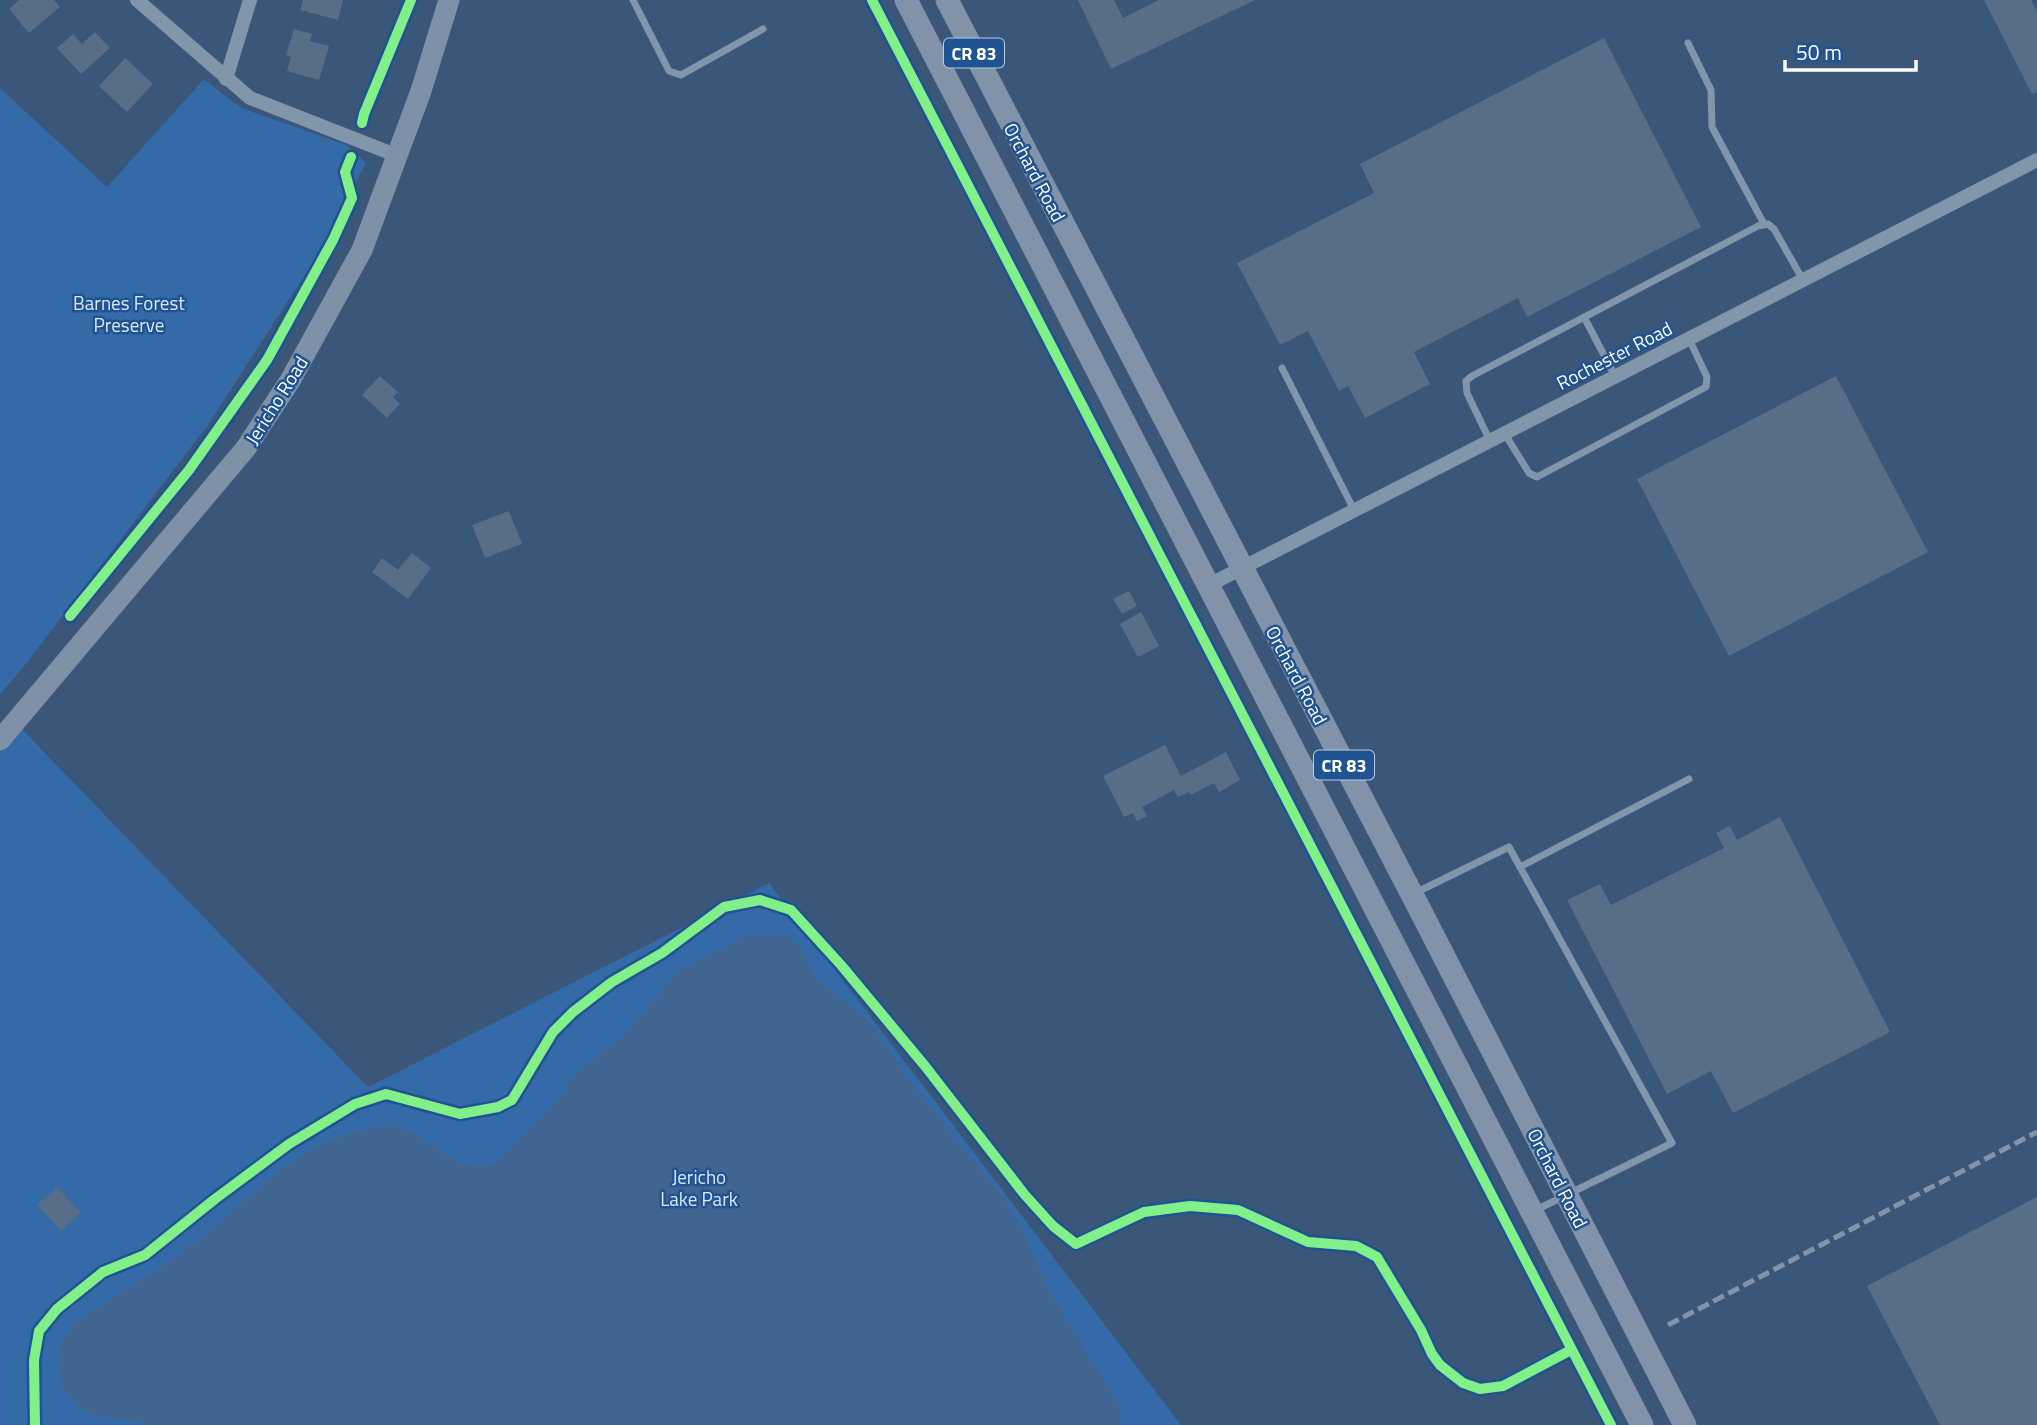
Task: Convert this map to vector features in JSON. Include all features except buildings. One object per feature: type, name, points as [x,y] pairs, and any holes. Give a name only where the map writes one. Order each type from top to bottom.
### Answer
[{"type":"main road","name":"Jericho Road","points":[[0,740],[246,447],[291,379],[362,250],[398,156],[449,0]]},
{"type":"main road","name":"Orchard Road","points":[[906,0],[1642,1425]]},
{"type":"main road","name":"Orchard Road","points":[[947,0],[1685,1425]]},
{"type":"street","points":[[137,0],[250,99],[398,156]]},
{"type":"street","points":[[226,79],[250,0]]},
{"type":"street","name":"Rochester Road","points":[[1209,585],[2037,160]]},
{"type":"lane","points":[[633,0],[669,71],[681,75],[763,29]]},
{"type":"lane","points":[[1688,43],[1711,90],[1712,127],[1764,224],[1774,229],[1803,280]]},
{"type":"lane","points":[[1490,441],[1467,393],[1466,381],[1472,376],[1764,224]]},
{"type":"lane","points":[[1584,317],[1615,376]]},
{"type":"lane","points":[[1504,433],[1528,473],[1537,477],[1706,387],[1707,377],[1689,338]]},
{"type":"lane","points":[[1282,368],[1354,510]]},
{"type":"lane","points":[[1520,867],[1689,779]]},
{"type":"lane","points":[[1412,895],[1509,848],[1672,1143],[1532,1212]]},
{"type":"green space","name":"Barnes Forest Preserve","points":[[204,79],[241,108],[346,145],[366,163],[314,261],[208,425],[22,669],[0,694],[0,88],[107,187]]},
{"type":"green space","name":"Jericho Lake Park","points":[[15,722],[368,1087],[769,883],[1181,1425],[0,1425],[0,740]]},
{"type":"shaded area","name":"Jericho Lake Park","points":[[773,934],[789,937],[801,946],[815,977],[867,1019],[911,1082],[1003,1198],[1020,1225],[1050,1293],[1110,1389],[1119,1407],[1122,1425],[149,1425],[145,1422],[91,1414],[68,1395],[60,1376],[58,1355],[71,1328],[79,1319],[187,1249],[286,1166],[331,1141],[383,1126],[401,1128],[414,1134],[463,1164],[477,1167],[493,1165],[557,1101],[577,1072],[622,1038],[681,968],[746,936]]},
{"type":"railway","points":[[1668,1325],[2037,1132]]},
{"type":"cycle path","points":[[362,123],[411,0]]},
{"type":"cycle path","points":[[872,0],[1611,1425]]},
{"type":"cycle path","points":[[70,616],[189,470],[267,360],[333,240],[352,198],[345,172],[351,157]]},
{"type":"cycle path","points":[[35,1425],[34,1360],[39,1331],[57,1309],[103,1272],[145,1255],[289,1144],[355,1104],[386,1094],[460,1114],[498,1107],[512,1100],[553,1032],[573,1012],[612,982],[662,953],[724,907],[760,900],[791,910],[925,1066],[1025,1195],[1053,1226],[1076,1244],[1144,1212],[1190,1206],[1238,1210],[1308,1242],[1356,1246],[1377,1257],[1421,1330],[1432,1354],[1440,1365],[1463,1383],[1480,1389],[1503,1386],[1571,1350]]}]
